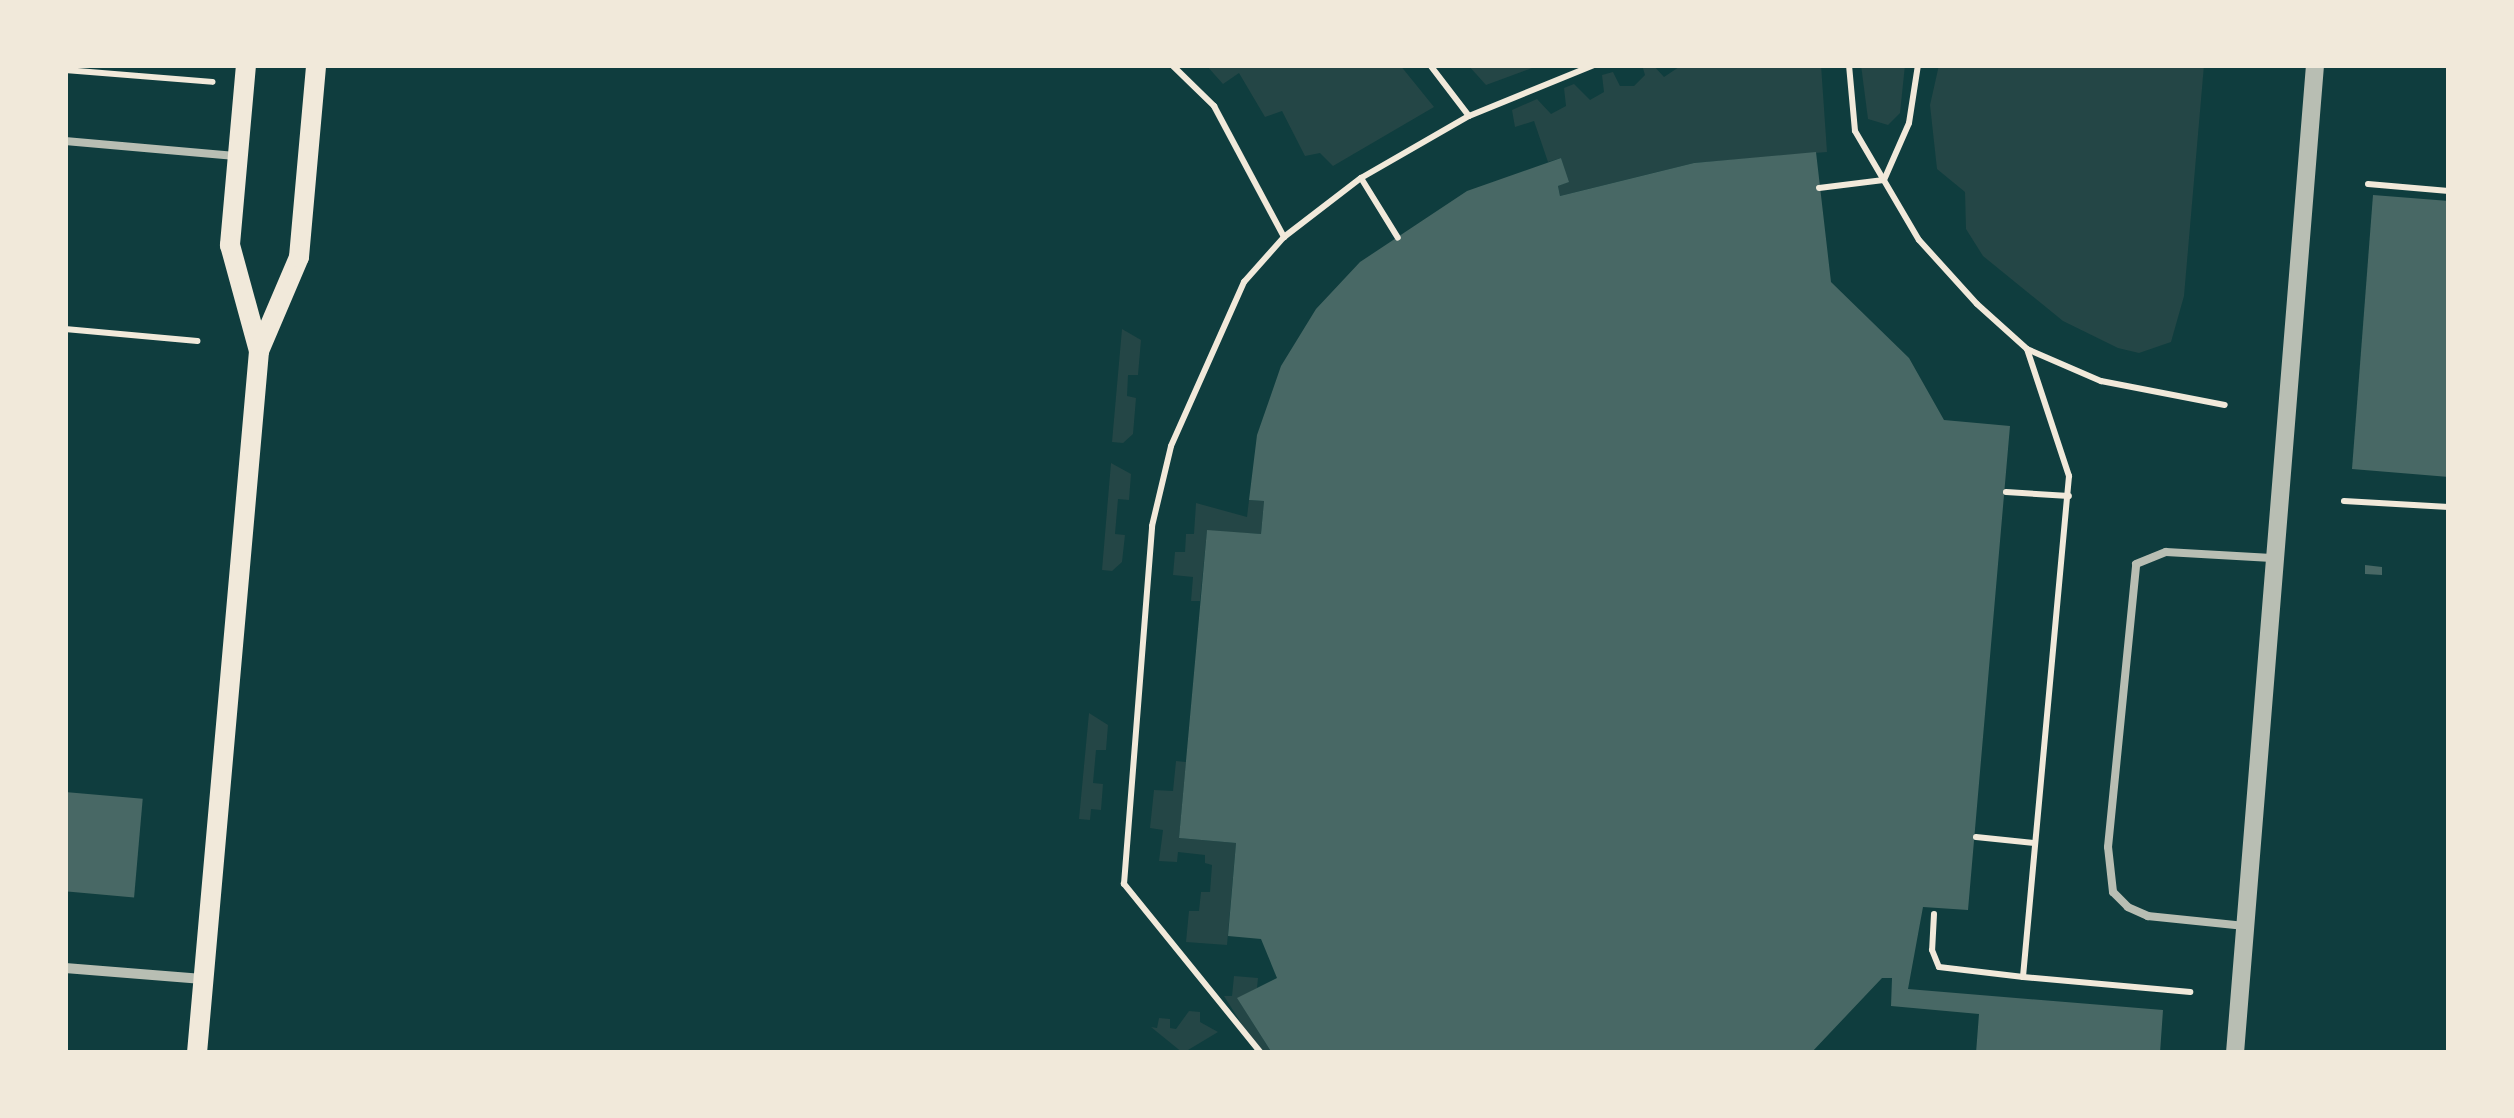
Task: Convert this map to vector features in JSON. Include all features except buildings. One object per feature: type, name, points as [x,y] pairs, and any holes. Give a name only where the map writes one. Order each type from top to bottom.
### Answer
[{"type":"main road","points":[[246,65],[230,246],[259,351]]},
{"type":"main road","points":[[197,1053],[259,351],[299,257],[316,65]]},
{"type":"street","points":[[2235,1053],[2272,558],[2315,65]]},
{"type":"street","points":[[65,968],[203,979]]},
{"type":"lane","points":[[65,141],[238,156]]},
{"type":"lane","points":[[2244,926],[2148,916],[2128,907],[2113,892],[2108,848],[2136,564],[2166,552],[2272,558]]},
{"type":"path","points":[[1172,65],[1214,106],[1284,237]]},
{"type":"path","points":[[1430,65],[1470,116]]},
{"type":"path","points":[[1261,1053],[1130,898],[1121,868],[1152,526],[1171,446],[1244,282],[1284,237],[1361,178],[1470,116],[1594,65]]},
{"type":"path","points":[[1850,65],[1855,131],[1920,240],[2026,348],[2102,382],[2225,404]]},
{"type":"path","points":[[1884,180],[1909,123],[1918,65]]},
{"type":"path","points":[[65,70],[218,83]]},
{"type":"path","points":[[1361,178],[1398,238]]},
{"type":"path","points":[[1819,188],[1884,180]]},
{"type":"path","points":[[2368,184],[2449,191]]},
{"type":"path","points":[[65,329],[197,341]]},
{"type":"path","points":[[2023,977],[2069,496],[2063,452],[2036,391],[2026,348]]},
{"type":"path","points":[[2006,492],[2069,496]]},
{"type":"path","points":[[2344,501],[2449,507]]},
{"type":"path","points":[[1976,837],[2036,843]]},
{"type":"path","points":[[1934,914],[1932,950],[1940,967],[2190,992]]},
{"type":"shaded area","points":[[1206,65],[1400,65],[1434,107],[1333,166],[1320,153],[1305,156],[1282,111],[1265,117],[1239,73],[1223,84]]},
{"type":"shaded area","points":[[1468,65],[1540,65],[1486,85]]},
{"type":"shaded area","points":[[1642,65],[1653,65],[1664,77],[1682,65],[1821,65],[1827,152],[1694,163],[1560,196],[1558,186],[1568,182],[1561,158],[1548,162],[1534,121],[1515,127],[1512,110],[1537,99],[1551,114],[1566,106],[1564,88],[1574,84],[1590,100],[1604,92],[1602,75],[1613,72],[1620,86],[1634,86],[1645,75]]},
{"type":"shaded area","points":[[1861,65],[1905,65],[1900,113],[1888,125],[1868,119]]},
{"type":"shaded area","points":[[1939,65],[2204,65],[2184,296],[2171,342],[2139,353],[2118,348],[2063,321],[1983,256],[1966,229],[1965,192],[1937,169],[1930,105]]},
{"type":"shaded area","points":[[1122,329],[1141,340],[1138,375],[1128,375],[1127,396],[1136,398],[1133,434],[1123,443],[1112,442]]},
{"type":"shaded area","points":[[1111,463],[1131,474],[1129,500],[1118,499],[1115,534],[1125,535],[1122,562],[1112,571],[1102,570]]},
{"type":"shaded area","points":[[1249,500],[1264,501],[1261,534],[1207,531],[1200,601],[1191,601],[1193,577],[1173,575],[1175,552],[1185,552],[1186,534],[1194,534],[1196,503],[1247,517]]},
{"type":"shaded area","points":[[1089,713],[1108,725],[1106,750],[1096,750],[1093,783],[1103,784],[1101,810],[1091,809],[1090,820],[1079,819]]},
{"type":"shaded area","points":[[1176,761],[1186,762],[1179,838],[1236,843],[1227,945],[1186,942],[1189,911],[1199,911],[1201,892],[1210,892],[1212,865],[1205,863],[1205,855],[1178,852],[1177,862],[1159,861],[1163,830],[1150,828],[1154,790],[1173,791]]},
{"type":"shaded area","points":[[1234,976],[1258,978],[1257,988],[1238,999],[1272,1053],[1260,1053],[1224,996],[1232,996]]},
{"type":"shaded area","points":[[1189,1011],[1200,1012],[1200,1022],[1218,1032],[1183,1053],[1151,1027],[1157,1028],[1159,1018],[1170,1019],[1170,1028],[1176,1029]]}]
